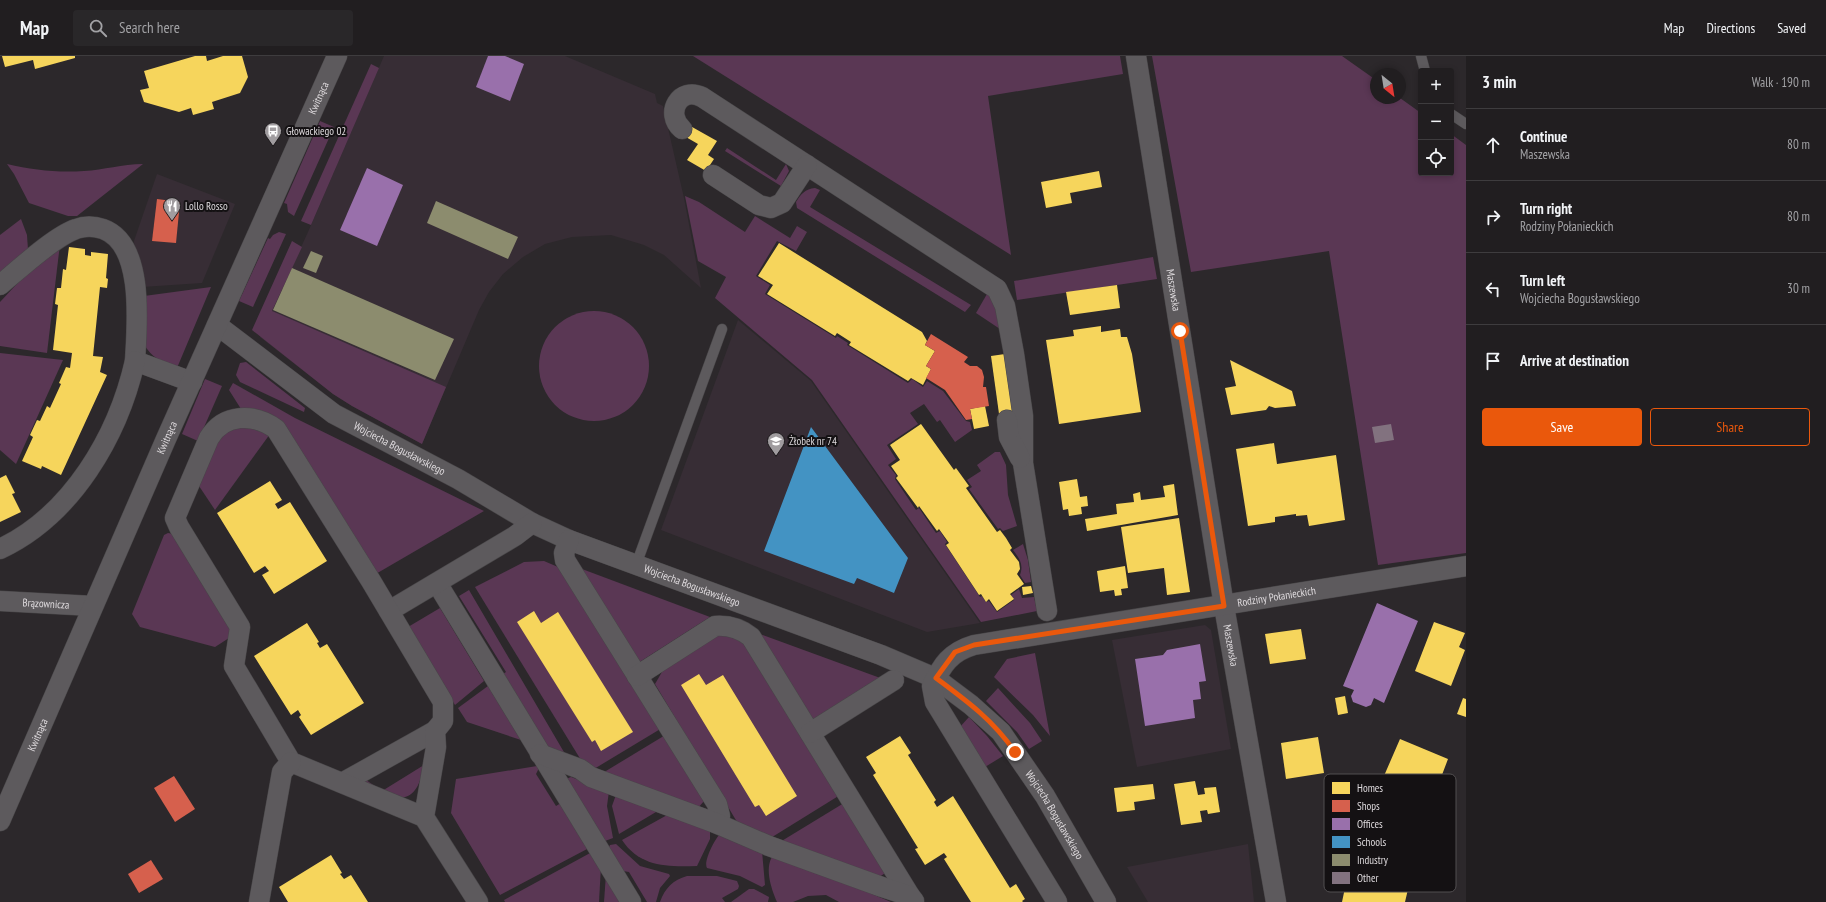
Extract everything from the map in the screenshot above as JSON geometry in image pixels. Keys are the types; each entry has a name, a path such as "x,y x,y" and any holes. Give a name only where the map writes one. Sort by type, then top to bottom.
{"street":[{"name":"Maszewska","path":"1136,56 1224,606 1276,902"},
{"name":"Kwitnąca","path":"0,821 333,57"},
{"path":"682,129 674,118 675,106 679,99 686,95 698,95 997,289 1005,306 1023,416 1023,463 1050,621"},
{"path":"713,175 760,205 771,208 782,203 806,166"},
{"path":"0,285 70,231 89,227 107,230 114,235 126,249 138,304 135,361 127,390 116,422 92,466 50,516 27,533 0,549"},
{"name":"Wojciecha Bogusławskiego","path":"217,325 334,414 458,479 532,523 569,540 744,606 881,655 936,678 971,705 1001,732 1045,796 1106,902"},
{"path":"135,361 192,382"},
{"path":"342,783 435,731 443,721 443,702 389,611 276,429 261,420 245,417 225,422 214,431 207,442 175,518 240,628 234,666 290,762 424,817 478,902"},
{"path":"1007,420 1010,437 1023,463"},
{"path":"389,611 437,584 515,536 532,523"},
{"path":"569,540 564,553 565,560 717,804 720,816 718,824"},
{"name":"Rodziny Połanieckich","path":"936,678 955,652 961,649 1050,621 1224,606 1466,566"},
{"path":"437,584 631,902"},
{"name":"Brązownicza","path":"0,601 93,606"},
{"path":"734,628 744,606"},
{"path":"637,676 715,626 724,625 734,628 751,637 912,899"},
{"path":"936,678 932,686 935,702 1057,902"},
{"path":"810,733 894,680"},
{"path":"424,817 436,747 435,731"},
{"path":"540,754 580,769 591,777 718,824 769,846 912,899"},
{"path":"259,902 277,793 282,772 290,762"}],"lane":[{"path":"1421,56 1424,68"},
{"path":"1454,116 1466,124"},
{"path":"636,565 722,329"}],"shaded area":[{"path":"384,56 565,56 655,94 657,103 663,106 684,198 701,288 664,255 644,245 611,235 572,237 545,244 523,257 503,274 489,292 479,310 422,444 333,394 260,337 308,232"},
{"path":"693,56 1120,56 1123,74 988,96 1011,255"},
{"path":"1152,56 1342,56 1370,76 1370,104 1406,104 1406,102 1418,111 1418,176 1454,176 1454,136 1466,145 1466,553 1378,565 1329,251 1191,272"},
{"path":"371,64 379,68 311,225 301,221"},
{"path":"320,121 334,127 294,216 288,212 287,204 284,203"},
{"path":"727,148 776,180 786,164 789,171 781,186 725,151"},
{"path":"7,164 26,168 74,172 143,164 77,216 68,216 29,203"},
{"path":"157,174 235,204 202,283 142,287 135,257 134,241"},
{"path":"815,188 820,190 810,207 971,305 965,312 797,208 796,202 802,194 809,189"},
{"path":"685,196 699,202 745,232 755,216 790,238 797,226 807,232 796,251 777,241 756,276 770,285 765,294 836,338 837,336 848,343 847,345 908,383 912,379 923,387 927,381 943,391 966,421 970,422 972,430 955,442 940,420 937,422 924,404 910,413 918,424 887,445 896,459 888,465 896,475 895,479 916,510 919,508 936,533 940,531 947,542 945,544 980,597 982,596 986,602 989,601 997,612 1014,600 1011,595 1019,589 1022,598 1034,597 1037,611 981,622 812,380 715,298 726,277 698,261"},
{"path":"21,219 27,235 28,250 0,280 0,235"},
{"path":"279,232 286,234 253,307 239,301 268,238 270,239 273,235"},
{"path":"292,241 302,247 272,311 446,387 422,444 333,394 252,330"},
{"path":"60,244 47,353 0,346 0,302 28,272"},
{"path":"1153,257 1157,279 1017,300 1014,281"},
{"path":"211,287 177,368 150,353 144,344 144,296"},
{"path":"987,294 992,297 1003,331 976,313"},
{"path":"594,311 605,312 615,316 633,327 644,345 648,355 648,377 644,387 633,405 615,416 605,420 594,421 583,420 573,416 555,405 544,387 540,377 539,366 540,355 544,345 555,327 573,316 583,312"},
{"name":"Żłobek nr 74","path":"738,320 811,381 980,623 927,632 661,530"},
{"path":"0,353 63,360 16,464 0,450"},
{"path":"246,362 305,408 304,412 240,382 236,375 240,363"},
{"path":"205,379 222,386 198,441 182,434"},
{"path":"233,383 295,418 484,511 374,575 282,424 241,409 229,390"},
{"path":"246,427 270,434 215,510 197,483 218,437 227,430"},
{"path":"995,452 1000,452 1006,465 1008,495 1017,526 1003,531 1000,528 998,529 969,489 972,487 967,480 981,471 977,465"},
{"path":"168,533 174,534 231,628 229,638 215,647 140,627 132,614 164,535"},
{"path":"1023,544 1028,560 1031,582 1025,583 1020,575 1020,561 1013,550"},
{"path":"544,561 558,567 662,728 594,769 584,765 475,587 524,562"},
{"path":"582,569 710,617 638,663"},
{"path":"469,590 568,759 546,750 500,676 506,672 459,596"},
{"path":"440,608 484,681 455,705 408,627"},
{"path":"1205,625 1211,630 1231,749 1137,767 1112,640"},
{"path":"757,633 883,679 811,723"},
{"path":"721,634 744,641 840,795 769,839 740,827 655,684 666,665"},
{"path":"1035,653 1050,736 1033,715 994,677 1007,659"},
{"path":"488,686 521,740 467,722 458,708"},
{"path":"998,688 1030,723 1042,741 1029,749 1017,732 986,701"},
{"path":"969,717 1003,756 985,767 959,728"},
{"path":"667,734 704,801 698,808 601,774"},
{"path":"424,765 416,789 410,795 396,797 365,787 366,780 382,791"},
{"path":"537,766 539,768 536,774 556,806 561,803 589,848 500,895 451,813 456,779"},
{"path":"571,777 609,791 607,806 613,838 605,841 566,779"},
{"path":"617,792 657,808 656,812 619,834 612,806"},
{"path":"844,803 885,873 878,878 780,842"},
{"path":"669,814 710,830 710,839 697,866 655,864 637,856 622,840"},
{"path":"721,833 762,851 765,885 762,887 740,876 707,868 706,865 710,850"},
{"path":"616,844 640,866 669,874 670,876 660,888 656,902 647,902 629,872 623,871 608,849 610,845"},
{"path":"1248,844 1254,902 1148,902 1127,867"},
{"path":"592,852 601,866 599,902 505,902 504,900"},
{"path":"775,853 891,902 839,902 826,895 808,896 793,902 777,902 769,877 769,864"},
{"path":"606,874 623,902 604,902"},
{"path":"687,876 717,876 737,881 739,886 738,889 722,898 725,902 660,902 670,885"},
{"path":"749,889 754,889 769,897 768,902 731,902"}],"building: Homes":[{"path":"2,56 75,56 75,58 35,69 33,60 5,67"},
{"path":"195,56 206,56 207,61 223,56 242,56 248,77 240,93 212,102 214,109 193,115 191,108 179,112 144,102 140,90 149,88 144,71"},
{"path":"685,123 717,141 708,155 714,159 706,171 687,160 698,144 679,133"},
{"path":"1099,171 1102,187 1070,193 1072,203 1046,208 1041,182"},
{"path":"779,243 922,332 927,341 925,345 935,351 926,366 931,369 923,385 911,378 908,381 849,345 851,342 837,333 835,336 767,294 773,285 758,276"},
{"path":"69,247 85,249 85,255 91,256 91,252 108,254 106,278 108,279 107,288 100,287 93,356 103,357 100,372 107,375 61,475 42,466 41,469 22,461 33,437 30,435 37,420 40,421 47,406 50,408 61,384 59,383 66,367 70,368 72,353 53,350 58,305 55,304 57,288 61,288 63,269 66,270"},
{"path":"1117,285 1120,308 1070,315 1066,292"},
{"path":"1101,326 1101,332 1120,329 1121,337 1127,337 1132,354 1141,412 1059,424 1046,340 1074,336 1073,330"},
{"path":"1005,354 1014,419 1000,421 991,356"},
{"path":"1230,360 1292,391 1296,406 1275,408 1269,406 1266,410 1231,415 1225,388 1236,386"},
{"path":"985,406 989,426 974,429 970,409"},
{"path":"921,424 954,470 956,468 969,486 966,488 997,532 1000,530 1006,538 1012,548 1010,550 1019,562 1020,569 1017,574 1024,584 1010,594 1014,599 997,611 989,599 986,602 981,594 979,595 946,545 949,543 939,529 937,531 919,506 918,508 896,478 898,476 891,466 900,460 890,445"},
{"path":"1274,443 1277,464 1336,455 1345,520 1309,526 1307,515 1296,516 1296,514 1275,517 1275,522 1248,526 1236,449"},
{"path":"6,475 15,493 12,494 21,512 0,522 0,478"},
{"path":"1077,479 1080,497 1087,496 1088,506 1081,507 1082,514 1069,516 1068,509 1063,510 1059,482"},
{"path":"270,481 282,500 275,504 278,509 290,502 327,561 274,594 262,575 269,571 265,566 254,573 217,513"},
{"path":"1174,484 1178,515 1087,531 1085,519 1117,514 1116,504 1134,502 1133,494 1140,492 1141,500 1165,497 1163,486"},
{"path":"1179,518 1190,592 1167,595 1164,568 1128,573 1121,527"},
{"path":"1125,566 1128,588 1121,589 1122,595 1115,596 1114,590 1100,592 1097,571"},
{"path":"1031,586 1033,593 1023,595 1022,587"},
{"path":"534,611 541,623 558,612 633,732 601,751 595,740 592,742 517,622"},
{"path":"1434,622 1465,633 1459,647 1465,650 1451,686 1415,671"},
{"path":"307,623 319,642 317,643 320,648 327,644 364,703 311,735 299,717 301,715 298,710 291,715 254,656"},
{"path":"1301,629 1306,659 1270,664 1265,634"},
{"path":"699,674 706,685 723,675 797,796 766,816 759,805 755,807 681,685"},
{"path":"1345,696 1348,713 1338,715 1335,698"},
{"path":"1463,698 1466,699 1466,717 1457,714"},
{"path":"900,736 911,753 908,755 936,800 934,802 937,807 953,796 1010,888 1016,884 1025,899 1022,901 1023,902 971,902 944,859 947,857 944,853 925,865 915,849 918,848 873,775 876,773 866,757"},
{"path":"1318,737 1324,773 1286,779 1281,743"},
{"path":"1400,739 1448,759 1442,774 1385,774"},
{"path":"1195,781 1198,795 1205,794 1204,788 1216,787 1220,812 1208,814 1207,810 1200,811 1202,822 1181,825 1174,784"},
{"path":"1153,784 1155,799 1134,802 1135,810 1117,812 1114,788"},
{"path":"331,855 342,873 340,874 344,879 351,875 368,902 288,902 279,887"},
{"path":"1344,892 1407,892 1405,902 1342,902"}],"building: Shops":[{"path":"157,199 180,202 176,243 152,241"},
{"path":"931,334 968,357 964,362 970,366 977,366 982,370 984,377 983,387 986,387 989,406 970,409 972,419 966,420 945,390 926,378 931,369 926,366 935,351 925,345"},
{"path":"174,776 195,809 175,822 154,788"},
{"path":"151,860 163,879 139,893 128,874"}],"building: Offices":[{"path":"488,56 505,56 524,64 510,101 476,87"},
{"path":"367,168 403,185 377,246 340,230"},
{"path":"1377,603 1418,621 1384,703 1374,698 1371,705 1366,707 1353,702 1351,696 1354,690 1343,686"},
{"path":"1200,644 1206,681 1199,682 1201,699 1193,700 1195,718 1145,726 1135,659 1163,655 1167,650"}],"building: Schools":[{"path":"811,427 908,558 894,593 857,578 854,584 764,551"}],"building: Industry":[{"path":"436,201 518,237 508,259 427,223"},
{"path":"311,251 323,256 316,273 303,268"},
{"path":"292,268 454,339 435,380 273,310"}],"building: Other":[{"path":"1391,424 1394,440 1375,443 1372,427"}],"place":[{"name":"Głowackiego 02","path":"273,146"},
{"name":"Lollo Rosso","path":"172,221"},
{"name":"Żłobek nr 74","path":"776,456"}],"route":[{"path":"1015,752 1001,732 971,705 936,678 945,663 955,652 974,645 1224,606 1180,331"}]}
